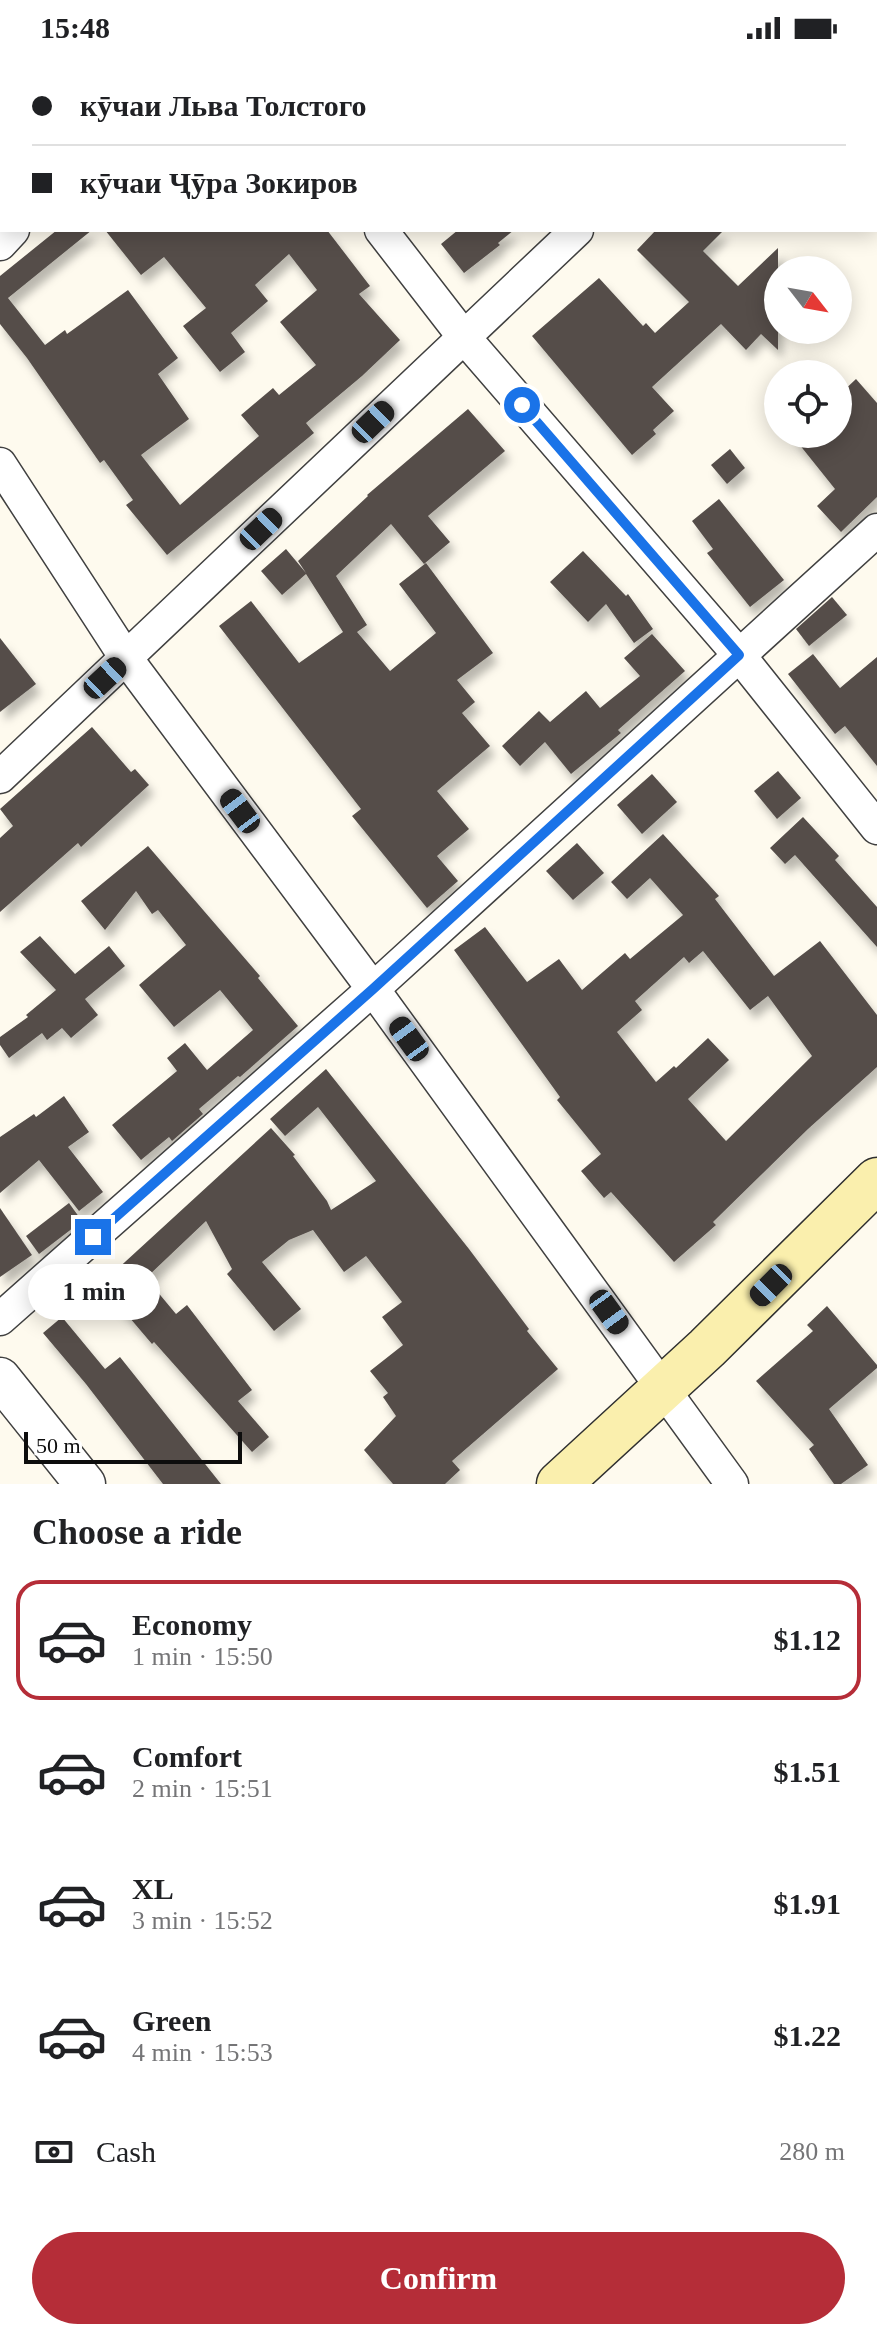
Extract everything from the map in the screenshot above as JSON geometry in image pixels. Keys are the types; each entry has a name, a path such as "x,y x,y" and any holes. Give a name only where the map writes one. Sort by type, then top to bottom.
{"main road":[{"path":"559,1484 664,1387 877,1180"}],"street":[{"path":"383,232 463,336 739,655 877,828"},
{"path":"0,777 575,232"},
{"path":"0,464 126,658 373,989 732,1484"},
{"path":"0,1319 373,989 877,530"},
{"path":"0,1378 85,1484"}],"building":[{"path":"55,232 90,232 8,298 45,345 65,330 67,334 128,290 178,358 158,374 189,419 141,455 180,505 259,436 241,415 273,388 279,395 316,365 280,322 317,290 289,254 255,285 268,301 231,333 245,352 220,372 183,326 206,308 164,257 141,275 107,232 329,232 370,286 359,294 400,340 306,423 314,433 167,555 126,505 133,500 104,460 100,463 0,324 0,276"},
{"path":"456,232 512,232 464,273 441,244"},
{"path":"654,232 722,232 703,251 738,286 764,261 764,337 761,334 746,350 721,324 652,387 674,411 653,430 656,434 632,455 532,336 599,278 643,326 646,323 655,333 689,302 637,250"},
{"path":"856,379 877,403 877,497 841,532 817,506 835,489 802,448 852,448 852,383"},
{"path":"468,409 505,451 428,516 450,542 424,564 391,524 336,576 367,625 357,632 390,671 436,633 399,584 426,563 493,653 457,680 475,702 462,713 490,746 437,791 469,829 437,856 458,881 427,908 352,816 361,809 219,626 251,601 299,663 343,632 306,574 282,595 261,571 286,549 306,573 298,561 367,495"},
{"path":"730,449 745,468 727,484 711,465"},
{"path":"719,499 784,580 750,607 707,553 713,549 692,521"},
{"path":"583,551 626,596 628,594 653,629 634,643 606,604 588,622 550,582"},
{"path":"832,597 847,615 809,646 796,629"},
{"path":"652,634 685,671 618,730 621,733 571,774 545,742 520,766 502,746 539,711 550,722 586,691 600,708 640,676 624,658"},
{"path":"0,638 36,684 0,712"},
{"path":"813,654 840,688 877,657 877,766 845,726 835,734 788,674"},
{"path":"92,727 131,772 135,769 149,785 81,847 78,843 0,912 0,838 13,826 0,809"},
{"path":"778,771 801,798 777,819 754,791"},
{"path":"652,774 677,802 642,834 617,805"},
{"path":"803,817 839,856 835,860 877,907 877,947 795,855 785,864 770,848"},
{"path":"663,834 719,896 715,899 774,976 820,941 877,1015 877,1067 808,1129 713,1222 716,1225 674,1262 611,1192 604,1198 581,1171 601,1154 557,1100 560,1097 454,950 485,927 527,982 559,959 582,990 625,953 630,959 683,915 650,878 627,899 611,882","holes":["703,951 750,1010 768,996 812,1056 726,1141 688,1099 729,1060 708,1038 656,1082 617,1032 642,1010 635,1001 684,957 689,963"]},
{"path":"577,843 604,873 573,900 546,871"},
{"path":"148,846 260,976 258,978 298,1026 199,1109 203,1114 172,1141 169,1137 141,1160 112,1125 177,1071 167,1058 185,1043 207,1070 253,1030 220,990 174,1027 139,985 186,945 158,910 152,914 136,891 105,930 81,901"},
{"path":"40,936 75,974 109,946 125,966 85,999 98,1015 71,1038 62,1028 47,1040 42,1033 9,1058 0,1045 0,1037 28,1017 26,1015 56,990 20,952"},
{"path":"326,1069 469,1249 558,1369 452,1461 460,1470 445,1484 393,1484 364,1450 396,1416 383,1397 388,1393 370,1371 403,1345 382,1317 402,1302 366,1256 344,1272 313,1230 289,1240 262,1262 301,1309 274,1331 227,1274 232,1269 206,1221 146,1278 176,1314 187,1305 252,1390 238,1401 269,1437 252,1452 101,1284 271,1128 295,1155 331,1210 376,1181 318,1107 285,1136 270,1119"},
{"path":"64,1096 89,1132 68,1147 103,1192 79,1211 39,1160 0,1193 0,1137 34,1114 36,1117"},
{"path":"69,1203 82,1221 39,1254 26,1236"},
{"path":"0,1208 32,1255 0,1277"},
{"path":"827,1306 877,1365 829,1409 868,1465 841,1484 834,1484 809,1449 814,1445 756,1381 813,1331 807,1325"},
{"path":"62,1317 105,1369 120,1357 221,1484 163,1484 43,1333"}],"route":[{"path":"93,1237 373,989 739,655 522,405"}]}
